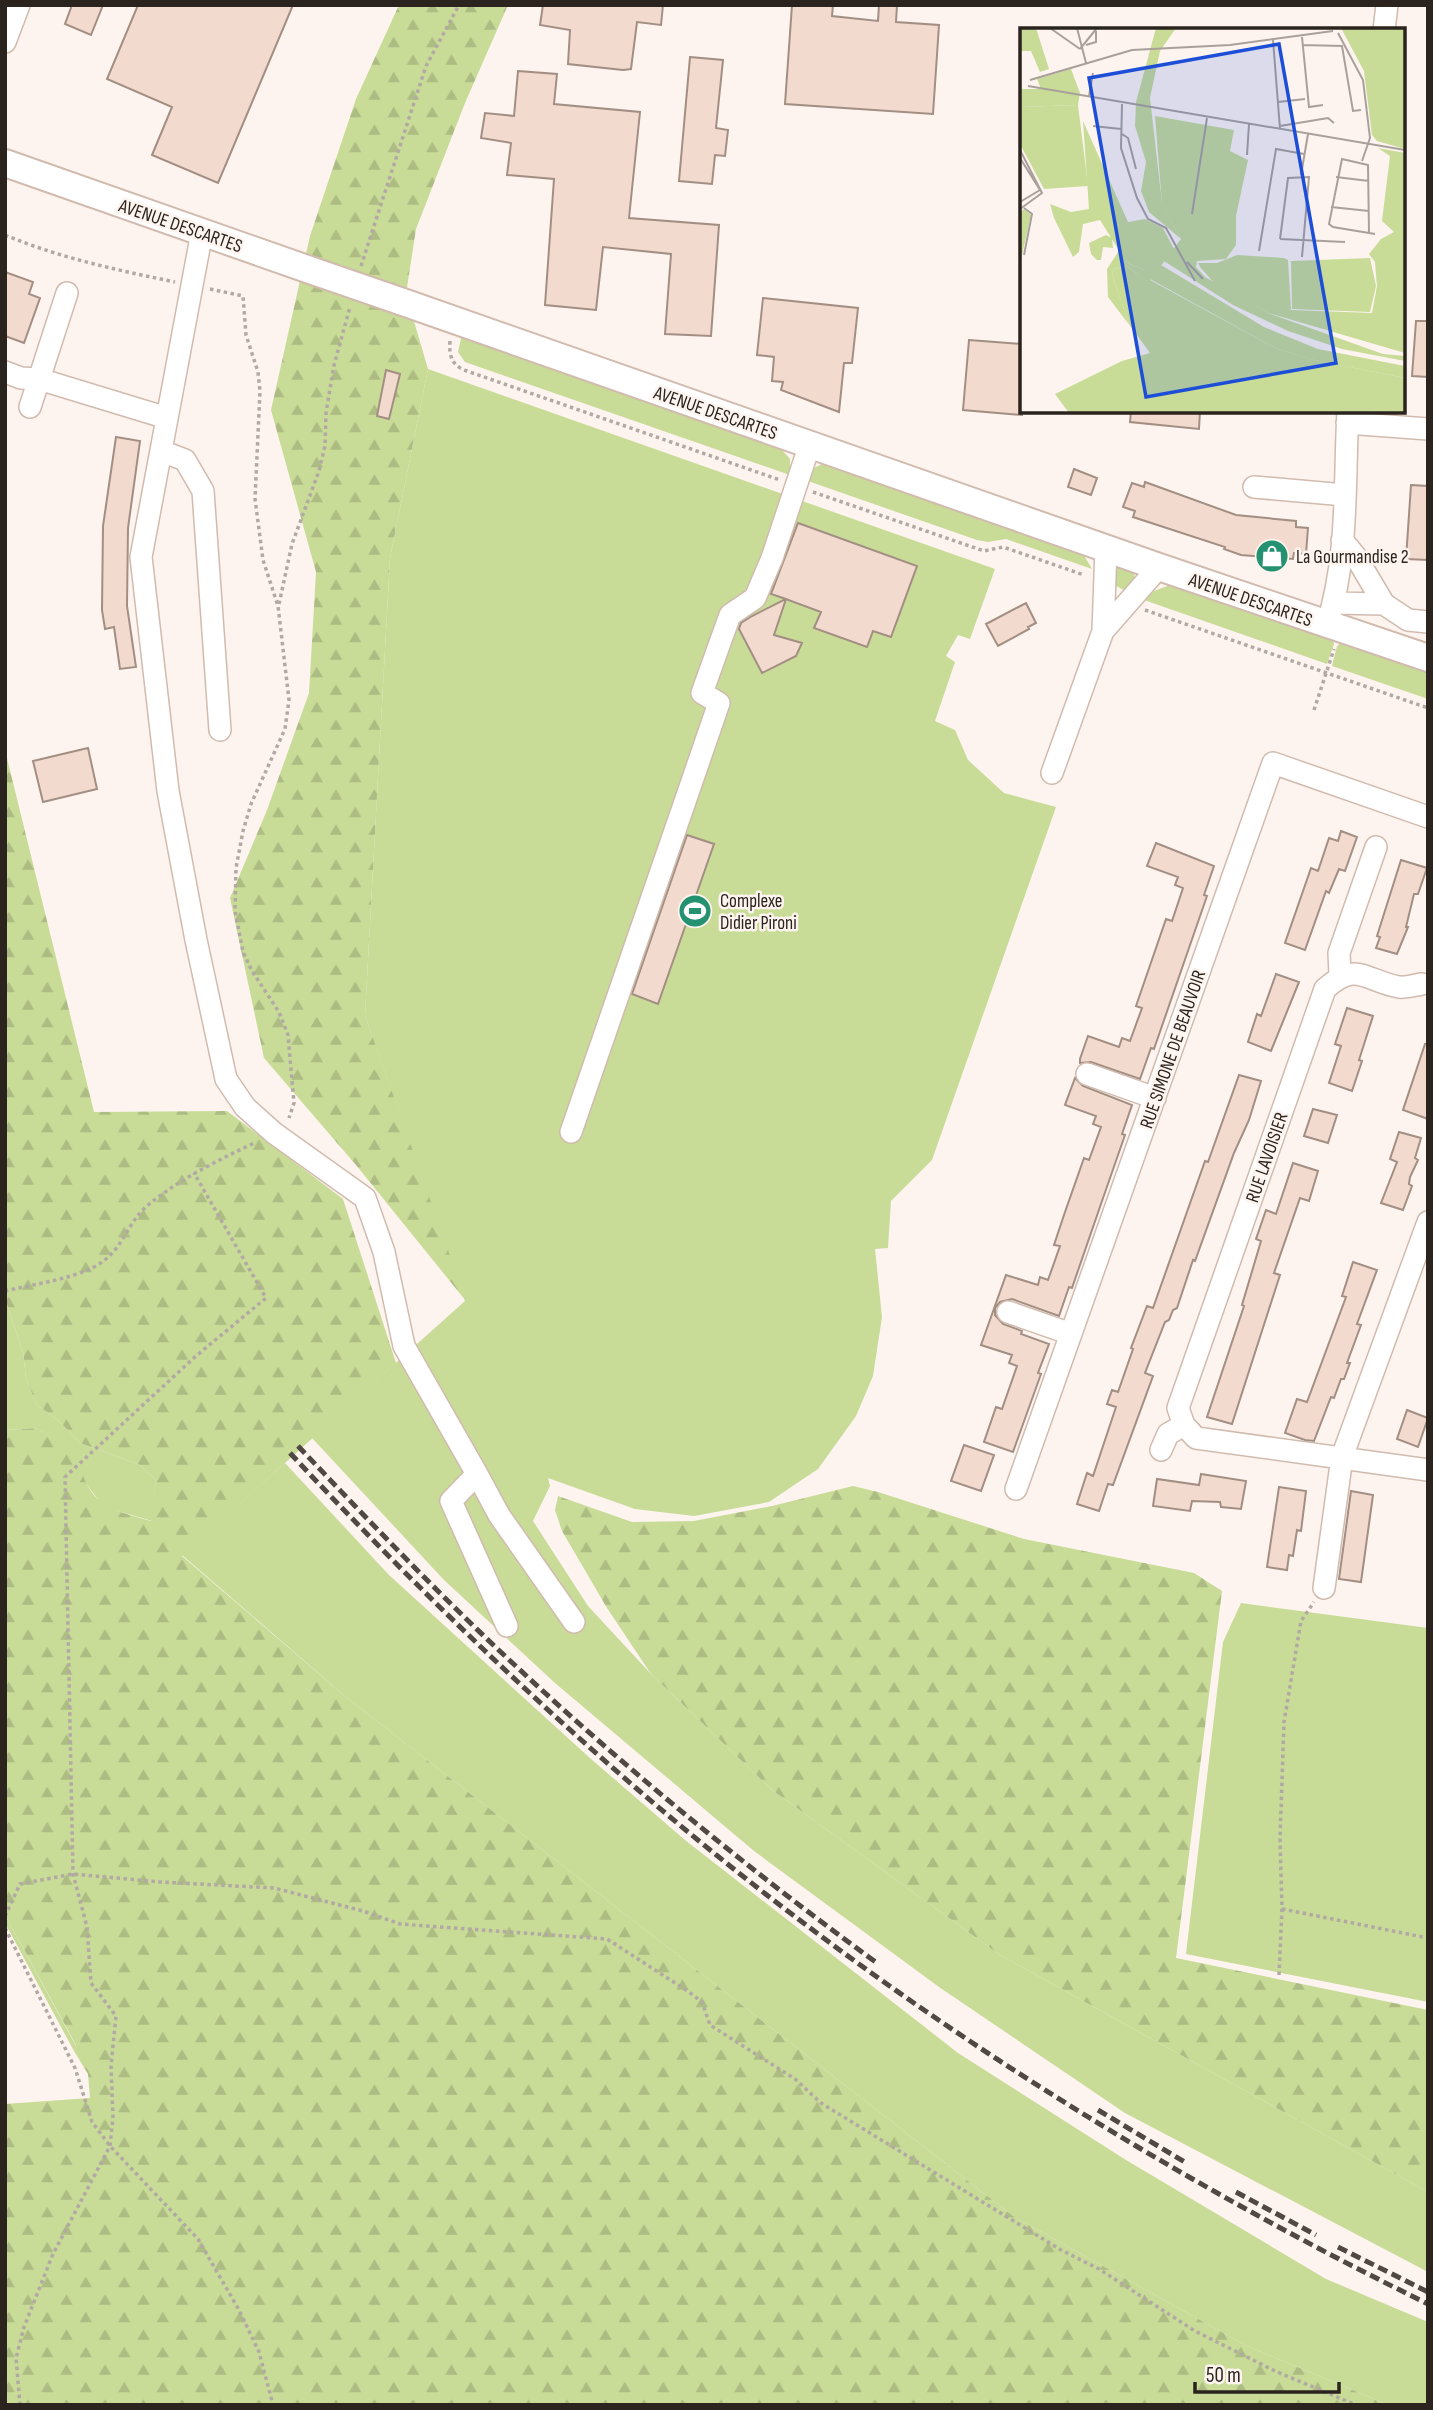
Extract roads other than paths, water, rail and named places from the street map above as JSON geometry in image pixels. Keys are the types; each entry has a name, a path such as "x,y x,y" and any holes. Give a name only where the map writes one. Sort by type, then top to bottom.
{"main road":[{"name":"AVENUE DESCARTES","path":"5,163 1160,567 1331,614 1428,658"}],"street":[{"path":"5,43 19,5"},
{"path":"1384,28 1387,5"},
{"path":"202,232 141,558 168,791 195,940 226,1079 245,1107 274,1133 365,1198 384,1252 404,1346 499,1515 574,1622"},
{"path":"30,407 67,293"},
{"path":"5,372 21,378 39,379 167,418"},
{"path":"1384,604 1331,614 1342,540 1347,417 1428,429"},
{"path":"571,1132 719,703 702,693 730,615 755,598 772,558 810,444"},
{"path":"161,450 185,460 203,491 220,730"},
{"path":"1254,488 1345,495"},
{"path":"1342,540 1356,557 1384,604 1408,620 1428,622"},
{"path":"1052,773 1103,631 1106,548"},
{"path":"1103,631 1160,567"},
{"name":"RUE SIMONE DE BEAUVOIR","path":"1016,1489 1273,764 1428,817"},
{"path":"1376,847 1339,953 1340,975 1358,974 1401,988 1426,981"},
{"name":"RUE LAVOISIER","path":"1184,1425 1178,1408 1325,989 1340,975"},
{"path":"1087,1074 1154,1098"},
{"path":"1324,1588 1342,1457 1428,1222"},
{"path":"1008,1311 1071,1334"},
{"path":"1161,1450 1168,1434 1184,1425 1196,1438 1428,1470"},
{"path":"477,1474 451,1501 507,1626"}],"railway":[{"path":"298,1446 434,1587 562,1708 694,1821 877,1963"},
{"path":"290,1453 416,1583 546,1708 727,1864 821,1936 917,2005 1116,2134 1218,2194 1428,2304"},
{"path":"1098,2110 1188,2164"},
{"path":"1236,2192 1316,2235"},
{"path":"1338,2247 1428,2292"}],"place":[{"name":"La Gourmandise 2","path":"1272,556"},
{"name":"Complexe Didier Pironi","path":"695,911"}]}
